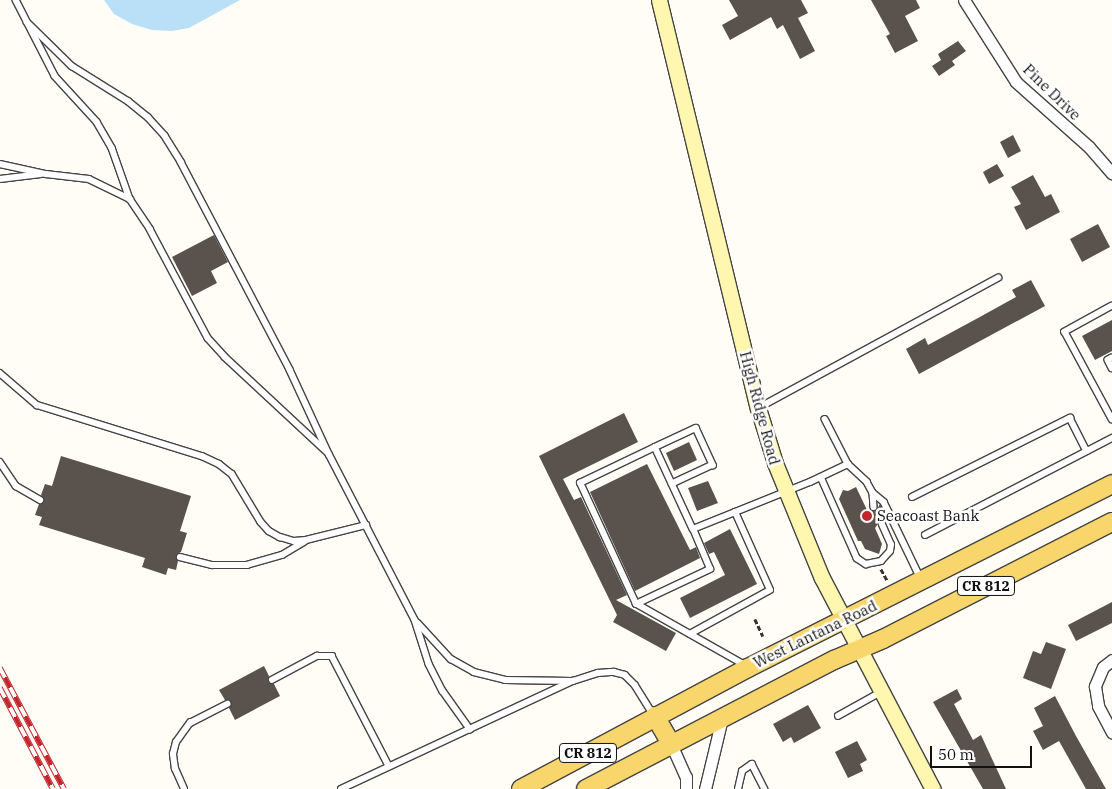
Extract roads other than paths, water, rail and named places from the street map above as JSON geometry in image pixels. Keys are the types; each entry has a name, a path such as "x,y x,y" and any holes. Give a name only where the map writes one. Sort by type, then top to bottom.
{"main road":[{"name":"West Lantana Road","path":"521,789 748,668 1112,484"},
{"name":"CR 812","path":"586,789 722,718 1112,522"},
{"path":"655,716 671,744"}],"street":[{"name":"High Ridge Road","path":"659,0 758,408 785,492 822,578 933,789"},
{"name":"Pine Drive","path":"964,0 1016,82 1089,147 1112,173"},
{"path":"1112,660 1103,667 1095,686 1098,706 1112,732"},
{"path":"705,789 722,718"},
{"path":"671,744 686,777 686,789"}],"lane":[{"path":"16,0 55,76 97,122 112,148 130,199 150,230 208,338 225,357 329,454"},
{"path":"27,22 72,66 128,101 165,136 186,171 286,362 329,454 416,620 429,664 459,715 470,729"},
{"path":"0,164 46,174 89,179 130,199"},
{"path":"0,179 46,174"},
{"path":"758,408 998,278"},
{"path":"1112,306 1066,332 1112,419"},
{"path":"1112,358 1108,360 1112,368"},
{"path":"0,373 37,405 202,456 219,464 232,474 261,522 270,531 294,541 306,540 366,525"},
{"path":"825,418 848,464 867,482 873,493 884,502 922,581"},
{"path":"912,497 1070,418 1087,451"},
{"path":"672,484 713,465 696,428 580,483 636,604 748,668"},
{"path":"925,535 1112,438"},
{"path":"636,604 710,569 655,447"},
{"path":"0,462 16,486 40,500"},
{"path":"693,529 821,477 848,464"},
{"path":"821,477 857,558 861,562 866,564 878,562 890,552 891,545 882,525"},
{"path":"873,493 874,507"},
{"path":"690,634 770,590 735,512"},
{"path":"180,557 212,565 247,565 282,555 306,540"},
{"path":"416,620 451,659 474,672 505,680 573,681"},
{"path":"272,680 317,656 332,656 389,766"},
{"path":"341,789 573,681 598,673 614,672 625,675 635,685 655,716"},
{"path":"838,716 881,692"},
{"path":"184,789 174,762 173,754 176,742 190,723 227,704"},
{"path":"738,789 742,771 752,764 765,789"}],"water":[{"path":"104,0 240,0 189,28 172,31 152,30 132,24 114,14"}],"railway":[{"path":"0,668 64,789"},
{"path":"0,688 53,789"}],"place":[{"name":"Seacoast Bank","path":"867,516"}]}
